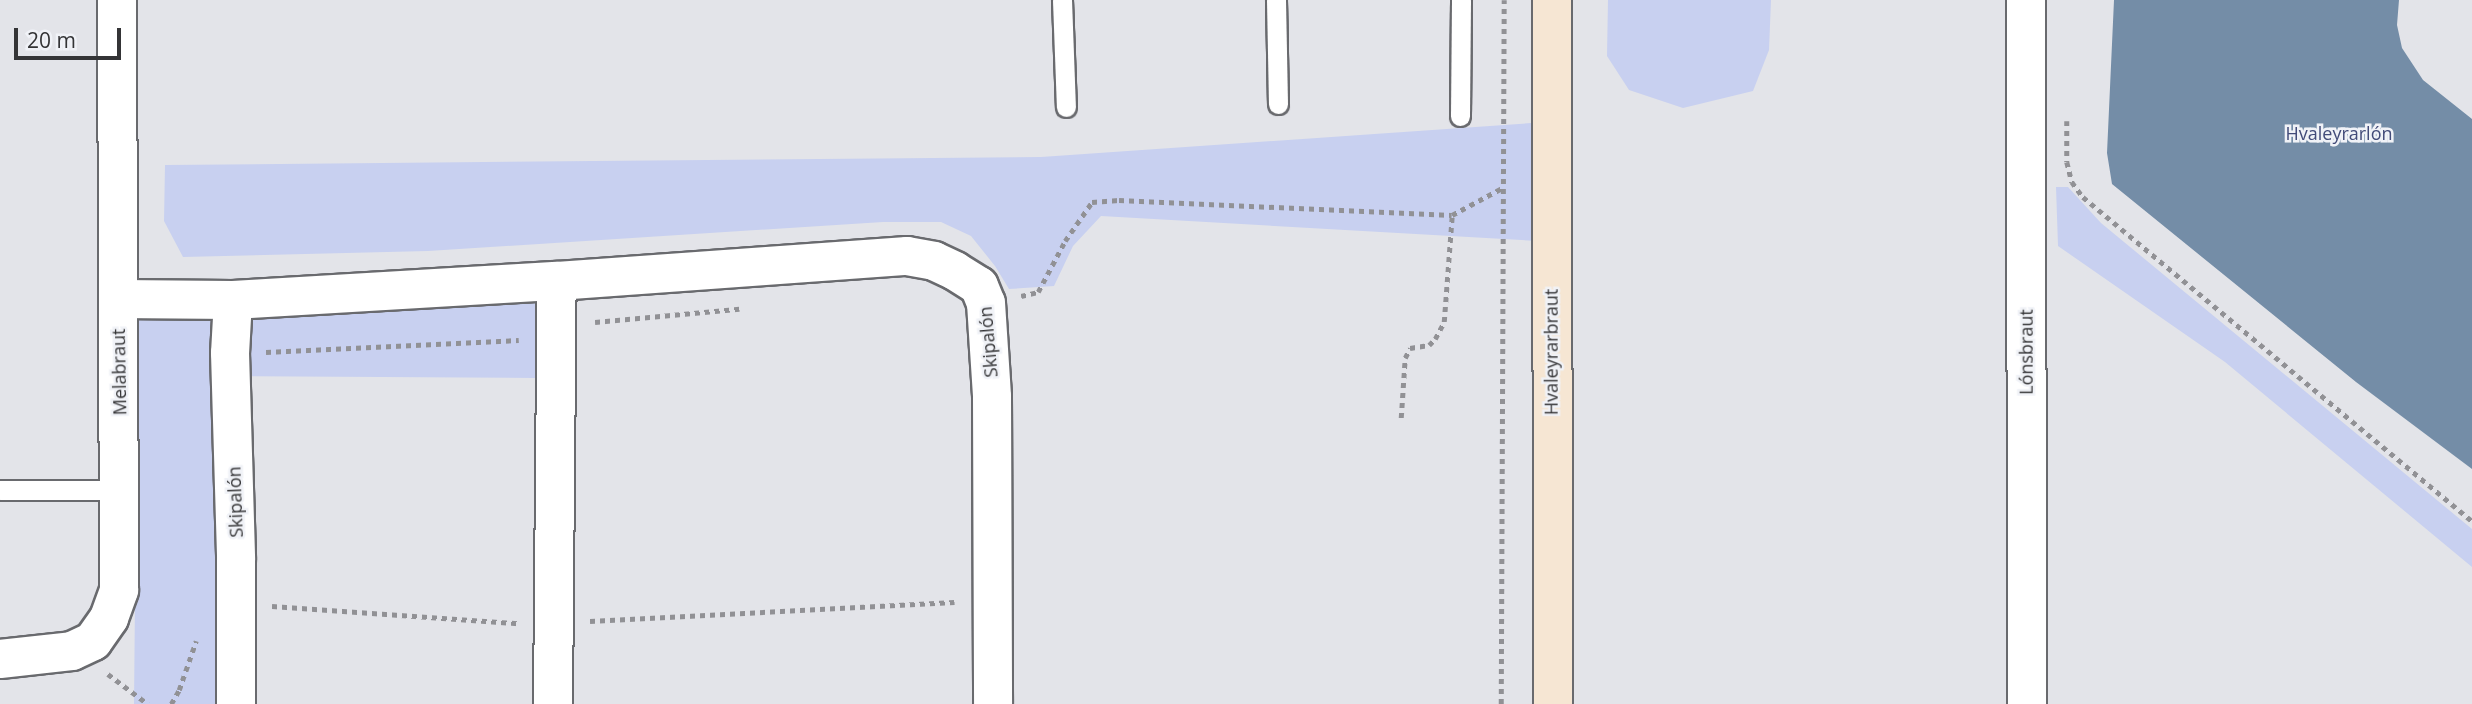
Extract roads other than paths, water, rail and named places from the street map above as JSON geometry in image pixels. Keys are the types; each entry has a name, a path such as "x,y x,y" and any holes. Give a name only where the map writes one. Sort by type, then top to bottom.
{"street":[{"name":"Melabraut","path":"0,659 72,651 93,641 109,618 119,590 117,0"},
{"name":"Hvaleyrarbraut","path":"1552,0 1553,704"},
{"name":"Lónsbraut","path":"2026,0 2027,704"},
{"name":"Skipalón","path":"118,299 233,300 557,281 907,256 944,266 979,286 986,303 992,397 993,704"},
{"path":"553,704 557,281"},
{"name":"Skipalón","path":"233,300 230,353 237,604 236,704"}],"lane":[{"path":"1062,0 1066,107"},
{"path":"1276,0 1278,104"},
{"path":"1460,116 1461,0"},
{"path":"0,490 120,490"}],"park label":[{"name":"Hvaleyrarlón","path":"2339,133"}]}
